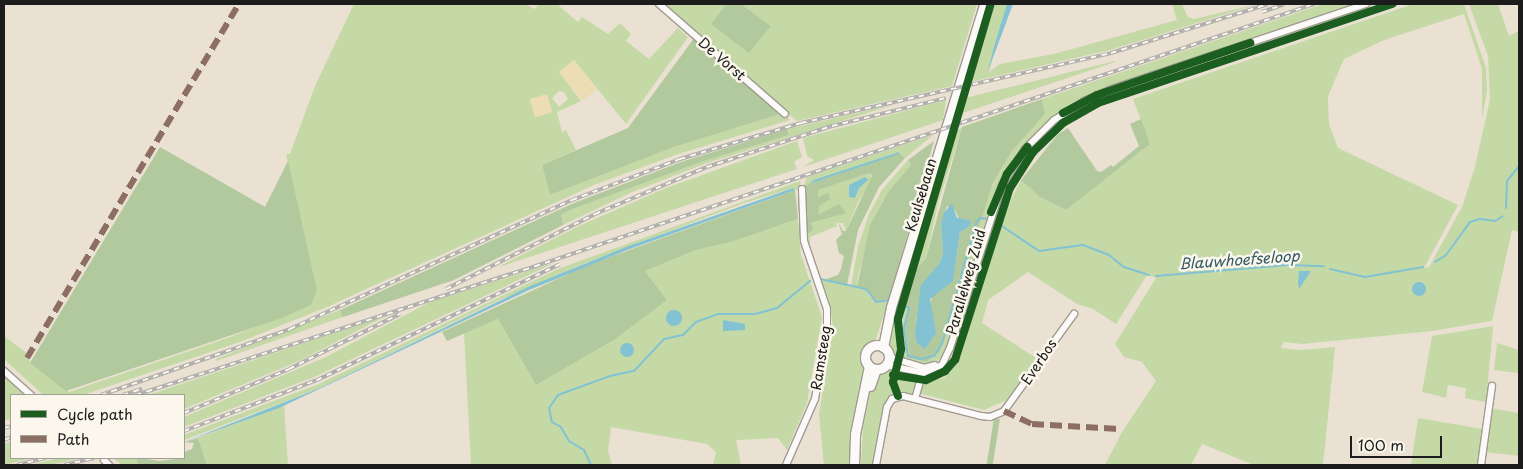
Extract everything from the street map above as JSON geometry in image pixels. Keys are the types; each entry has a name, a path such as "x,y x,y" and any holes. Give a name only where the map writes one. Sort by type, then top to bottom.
{"main road":[{"name":"Keulsebaan","path":"872,368 865,354 870,347 881,346 984,4"},
{"path":"872,368 887,361 881,346"},
{"path":"854,465 855,434 872,368"},
{"path":"859,465 864,411 872,368"}],"street":[{"name":"De Vorst","path":"659,4 785,114"},
{"name":"Parallelweg Zuid","path":"923,370 945,360 989,219 1002,185 1025,149 1054,120 1084,101 1366,4"},
{"name":"Ramsteeg","path":"786,465 815,399 827,325 827,309 804,241 802,189"},
{"name":"Everbos","path":"915,398 981,416 990,417 1004,411 1074,314"},
{"path":"876,465 889,402 898,396 915,398 923,370 887,361"},
{"path":"4,371 30,394"},
{"path":"1481,465 1492,386"}],"green space":[{"path":"354,4 525,4 535,9 539,4 557,4 578,22 582,17 608,34 620,23 631,34 626,41 649,59 678,28 688,37 626,124 574,60 559,72 581,101 557,112 562,132 566,130 576,150 542,165 550,195 674,147 777,115 779,111 790,120 678,154 594,185 327,307 237,343 86,394 42,394 4,359 4,336 28,354 30,363 69,392 230,337 311,305 317,290 286,154 290,154 315,86","holes":["559,91 564,92 568,99 559,107 552,98"]},
{"path":"663,4 726,4 711,24 771,26 741,4 977,4 952,86 797,121"},
{"path":"726,4 741,4 771,26 749,53 711,24"},
{"path":"993,4 1007,4 989,72 1000,64 1054,54 1177,20 1172,4 1182,4 1188,17 1194,19 1258,4 1110,50 970,82"},
{"path":"1323,4 1357,4 1095,92 1063,110 1040,128 1013,159 992,201 946,352 937,362 926,365 901,359 904,304 909,308 905,321 940,351 988,193 1012,151 1045,114 1042,99"},
{"path":"1413,4 1464,4 1486,68 1487,91 1482,119 1482,69 1464,14 1384,40 1344,59 1328,96 1329,124 1338,148 1458,205 1424,268 1429,267 1462,207 1475,167 1490,99 1488,56 1469,4 1498,4 1509,36 1519,31 1519,232 1512,230 1492,321 1432,331 1302,344 1284,342 1281,348 1300,350 1335,347 1323,465 1254,465 1202,444 1191,465 1105,465 1122,432 1156,381 1142,362 1124,357 1115,344 1156,278 1147,275 1116,324 1093,309 1077,304 1028,272 988,300 982,323 1036,358 1007,400 984,410 918,393 921,383 944,378 958,363 1008,206 1021,180 1040,197 1066,210 1150,144 1133,99"},
{"path":"695,37 779,111 777,115 674,147 550,195 542,165 628,128"},
{"path":"1115,62 960,114 965,98"},
{"path":"1042,99 1045,114 1012,151 992,185 940,351 926,362 910,357 905,325 909,308 904,304 912,274 926,258 962,127","holes":["947,206 955,210 959,219 970,220 970,226 960,232 956,261 932,296 930,307 915,322 943,254 941,224"]},
{"path":"946,100 943,120 803,167 814,160 807,156 803,138"},
{"path":"896,104 704,164 630,193 563,225 561,221 561,215 570,210 704,161 789,135 787,129"},
{"path":"1141,119 1150,144 1066,210 1040,197 1021,180 1058,134 1068,128 1097,171 1101,172 1111,165 1113,167 1139,146 1130,124"},
{"path":"962,128 939,200 926,258 912,274 955,131"},
{"path":"787,129 789,135 704,161 570,210 561,215 563,225 454,280 343,317 340,310 574,203 681,162"},
{"path":"933,135 905,158 896,153 804,186 807,177"},
{"path":"797,141 802,157 794,162 797,169 496,268 581,225 666,188"},
{"path":"934,141 889,299 876,301 866,289 857,287 870,225 888,192 911,165 908,160"},
{"path":"160,147 265,207 288,161 317,290 311,305 279,319 66,391 30,363"},
{"path":"899,153 905,158 879,187 858,230 847,285 824,280 838,275 841,269 844,256 839,253 836,240 842,234 838,222 843,231 846,231 872,176 870,173 818,190 818,197 828,193 830,199 819,206 818,215 839,204 846,213 810,223 814,228 808,234 805,232 804,186"},
{"path":"908,160 911,165 888,192 875,215 858,276 857,287 865,289 871,298 889,299 876,339 861,353 865,370 852,465 824,465 819,414 833,328 829,300 821,280 851,286 858,247 869,214 882,190"},
{"path":"870,173 872,181 858,202 846,231 843,223 836,223 837,226 810,237 810,248 806,247 805,232 814,229 810,223 828,211 818,215 818,190"},
{"path":"800,181 801,193 793,188 744,203 588,262 495,302 320,388 185,440 185,435 319,384 558,269"},
{"path":"795,190 798,219 731,242 696,250 645,271 667,300 614,340 536,385 498,319 447,341 442,332 588,265"},
{"path":"798,219 801,255 822,317 807,403 787,450 778,438 736,440 741,465 713,465 716,452 707,444 611,427 608,451 612,465 471,465 464,333 498,319 536,385 614,340 667,300 645,271 696,250 731,242"},
{"path":"554,263 314,377 185,427 185,417 326,357 430,302"},
{"path":"898,302 896,319 897,358 887,344"},
{"path":"340,310 343,317 216,361 216,359"},
{"path":"386,316 299,361 185,409 185,394 151,394"},
{"path":"1493,326 1486,402 1465,398 1466,388 1448,385 1446,398 1422,392 1432,336"},
{"path":"1497,343 1519,350 1519,373 1494,370"},
{"path":"955,356 942,372 923,378 925,374 944,366"},
{"path":"887,368 894,368 891,382 895,395 890,399 873,465 861,465 863,427 871,389 876,375"},
{"path":"4,376 25,394 10,394 10,419 4,421"},
{"path":"896,378 916,383 913,394 901,394"},
{"path":"284,404 288,465 207,465 198,438"},
{"path":"1490,408 1519,413 1519,456 1484,452"},
{"path":"994,418 1000,419 993,465 987,465"},
{"path":"1418,418 1483,429 1478,465 1411,465"},
{"path":"198,438 207,465 140,465 136,461 138,459 159,461 185,459 185,452 192,449 194,443 185,442"},
{"path":"10,441 10,459 28,459 4,465 4,444"},
{"path":"54,459 77,459 50,465 31,465"},
{"path":"114,459 137,459 140,465 122,465"}],"sand":[{"path":"574,60 597,89 582,101 559,72"},
{"path":"547,94 552,112 535,117 530,99"}],"water":[{"path":"1007,4 1013,4 988,71 994,47"},
{"path":"899,152 899,154 809,184 814,180"},
{"path":"865,177 868,180 859,188 855,198 849,197 849,185"},
{"path":"793,188 795,190 627,250 529,290 279,408 185,442 320,388 528,287 626,247"},
{"path":"952,203 957,218 970,220 970,226 960,232 953,281 930,299 936,333 925,349 917,343 915,333 921,285 939,264 943,254 941,224 944,213"},
{"path":"1299,271 1311,271 1299,289 1298,283"},
{"path":"1419,282 1424,284 1426,289 1424,294 1419,296 1414,294 1412,289 1414,284"},
{"path":"671,310 677,310 682,315 680,324 671,326 666,321 666,315"},
{"path":"723,320 745,324 745,330 723,331"},
{"path":"624,343 630,343 634,350 630,357 624,357 620,353 620,347"}],"waterway":[{"name":"Blauwhoefseloop","path":"1506,208 1507,181 1519,166"},
{"name":"Blauwhoefseloop","path":"1435,262 1446,255 1470,222 1480,219 1495,221 1503,216"},
{"name":"Blauwhoefseloop","path":"895,302 909,308 904,328 908,356 921,359 934,356 942,344 976,223 980,218 988,219"},
{"name":"Blauwhoefseloop","path":"993,220 1039,251 1083,245 1109,255 1124,267 1149,275"},
{"name":"Blauwhoefseloop","path":"1156,276 1287,265 1324,266"},
{"name":"Blauwhoefseloop","path":"1330,269 1365,277 1423,267"},
{"name":"Blauwhoefseloop","path":"820,279 866,289 876,302 891,300"},
{"name":"Blauwhoefseloop","path":"591,465 584,450 569,441 561,427 552,422 549,408 558,395 610,376 634,371 664,339 683,335 696,322 718,314 755,314 777,308 810,281"}],"railway":[{"path":"104,394 290,329 572,200 680,159 801,123 1111,53 1268,4"},
{"path":"1262,12 1285,4"},
{"path":"139,394 524,270 1314,4"},
{"path":"446,289 595,214 707,167 832,126 946,98"},
{"path":"185,431 317,380 560,264"},
{"path":"185,413 289,369 400,314"},
{"path":"126,394 142,389"},
{"path":"4,428 10,426"},
{"path":"4,440 10,437"},
{"path":"17,465 42,459"},
{"path":"64,465 90,459"}],"marked path":[{"path":"27,358 239,4"},
{"path":"1004,411 1032,424 1119,429"}],"cycle path":[{"path":"898,396 893,382 901,349 898,319 991,4"},
{"path":"893,375 926,380 945,371 955,360 1010,188 1033,152 1063,123 1098,103 1393,4"},
{"path":"1063,113 1097,95 1250,43"},
{"path":"991,212 1007,174 1027,147"}]}
